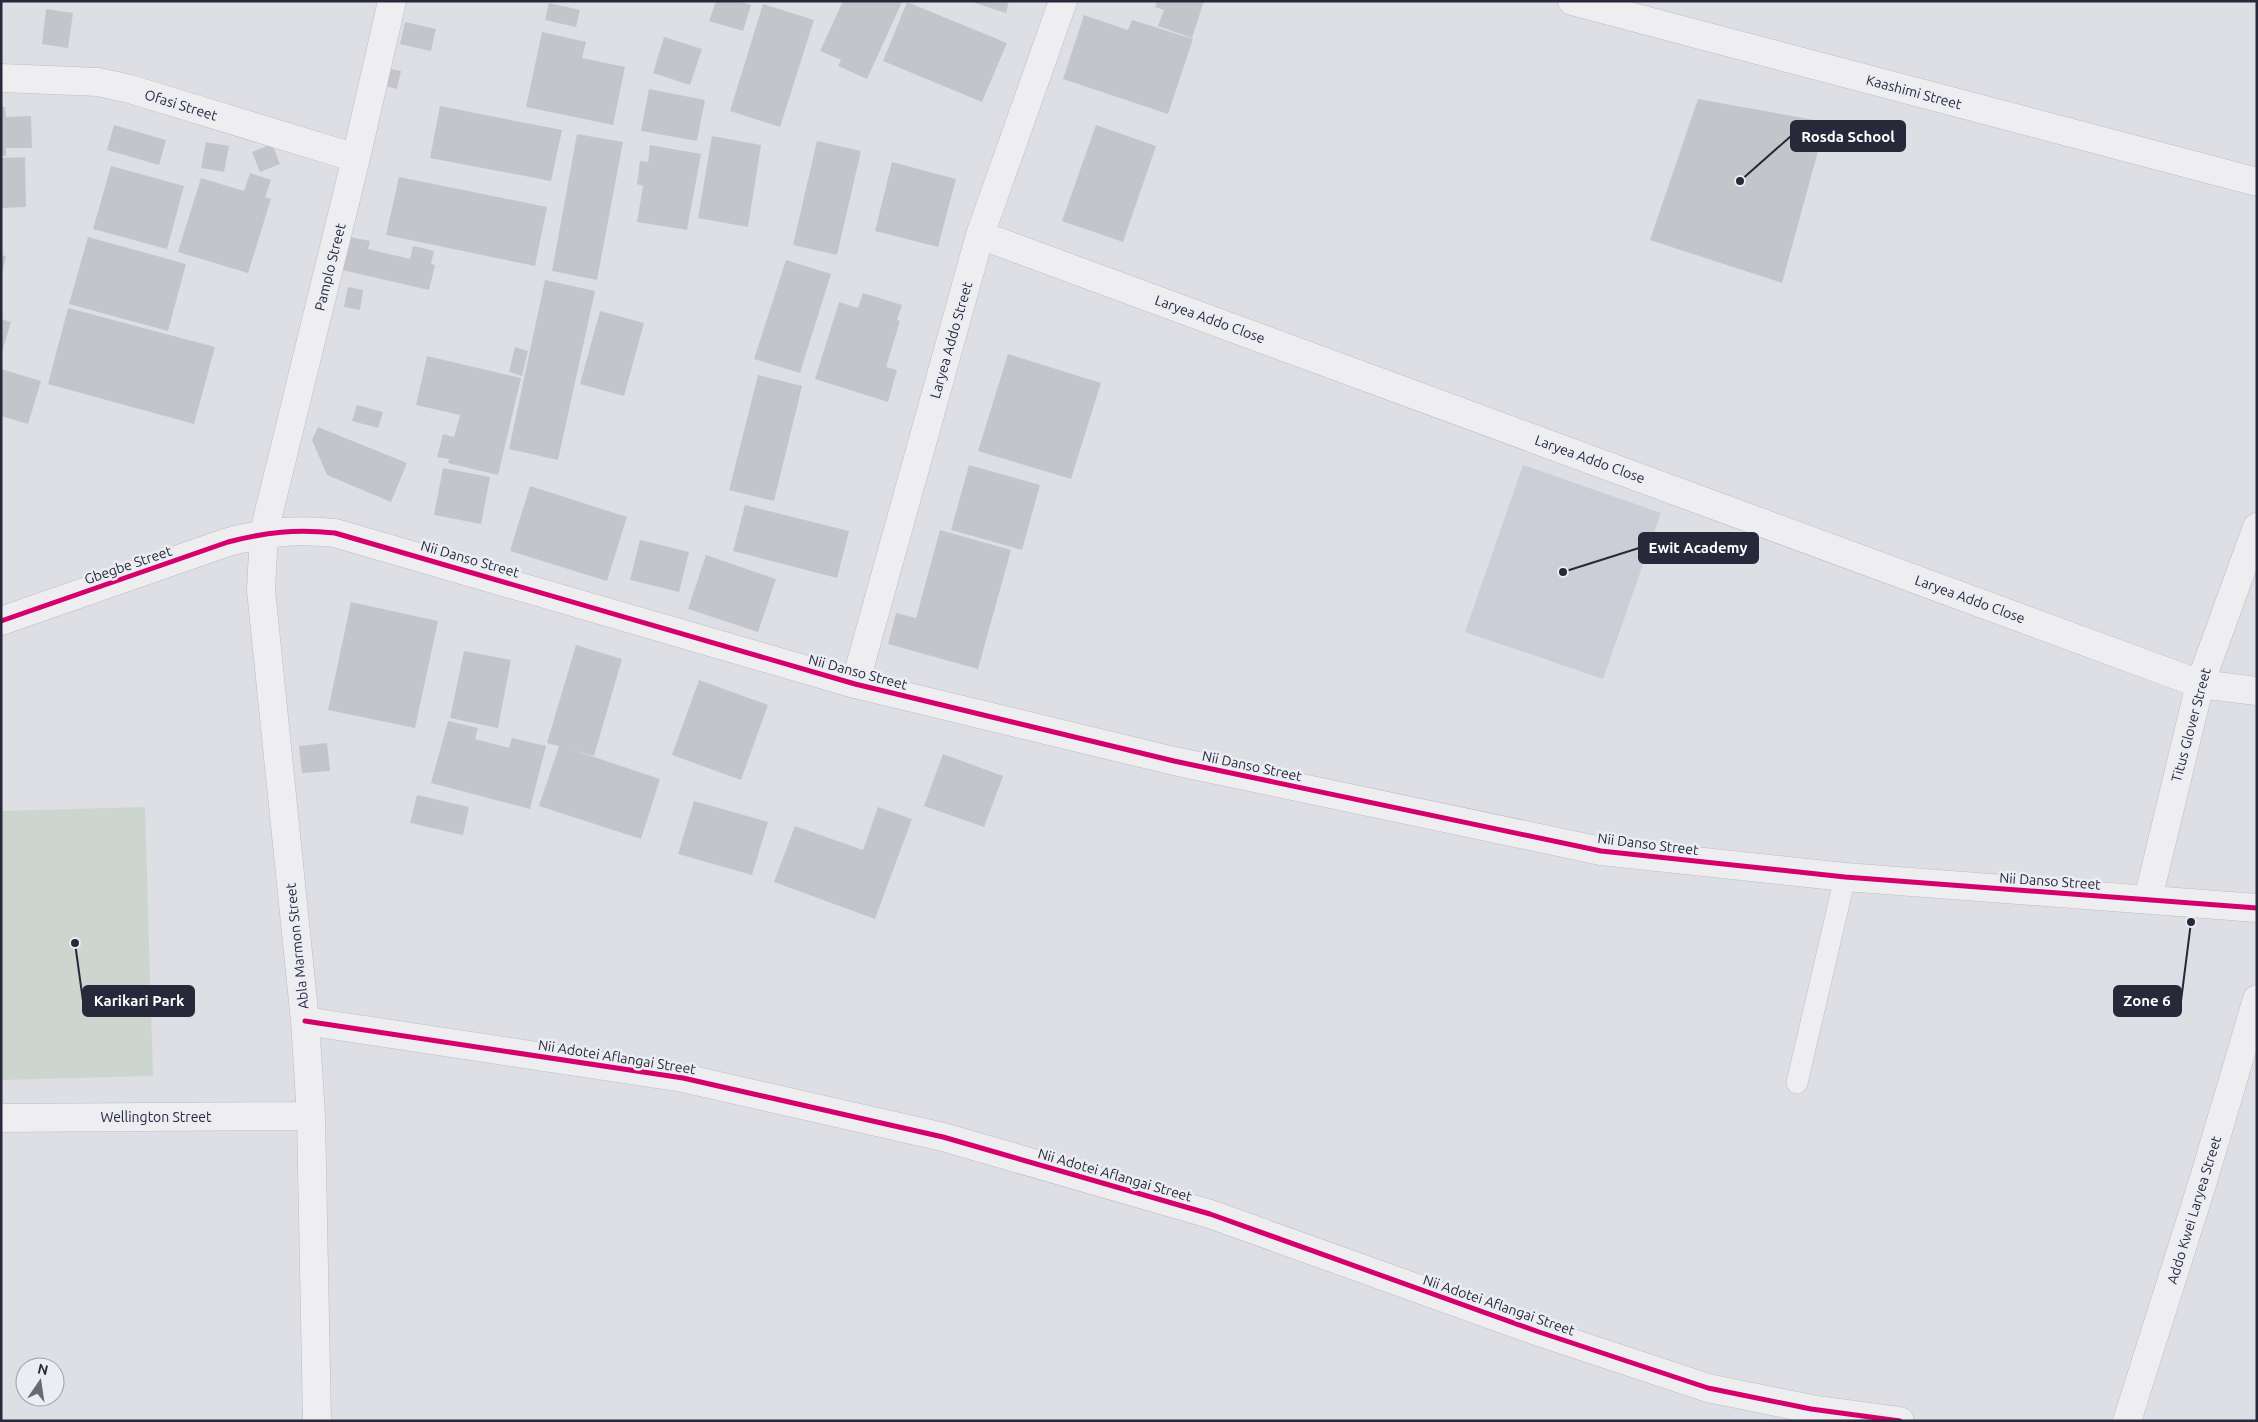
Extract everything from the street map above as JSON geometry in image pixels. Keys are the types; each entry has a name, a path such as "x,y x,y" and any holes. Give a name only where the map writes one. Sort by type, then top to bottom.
{"street":[{"name":"Pamplo Street","path":"264,532 356,158 392,1"},
{"name":"Laryea Addo Street","path":"855,684 980,235 1063,1"},
{"name":"Kaashimi Street","path":"1572,1 2257,182"},
{"name":"Ofasi Street","path":"1,78 64,79 106,84 356,158"},
{"name":"Laryea Addo Close","path":"980,235 2200,684 2257,691"},
{"name":"Titus Glover Street","path":"2148,899 2200,684 2257,527"},
{"name":"Nii Danso Street","path":"264,532 308,530 374,543 855,684 1174,761 1601,851 1844,877 2257,908"},
{"name":"Gbegbe Street","path":"1,621 228,542 264,532"},
{"name":"Abla Marmon Street","path":"264,532 261,590 305,1021 311,1116 317,1421"},
{"name":"Addo Kwei Laryea Street","path":"2128,1421 2204,1178 2257,999"},
{"name":"Nii Adotei Aflangai Street","path":"305,1021 683,1078 943,1137 1210,1214 1540,1332 1708,1388 1811,1409 1900,1421"},
{"name":"Wellington Street","path":"1,1118 311,1116"}],"lane":[{"path":"1797,1083 1844,877"}],"shaded area":[{"path":"1523,465 1661,513 1603,679 1465,632"},
{"path":"145,807 153,1076 1,1080 1,811"}],"building":[{"path":"716,1 737,1 751,5 743,31 709,21"},
{"path":"843,1 902,2 867,79 838,66 841,60 820,51"},
{"path":"969,1 1009,1 1006,13"},
{"path":"1157,1 1204,1 1192,38 1158,26 1164,10 1155,7"},
{"path":"907,2 1007,43 982,102 883,61"},
{"path":"549,3 580,10 576,27 545,20"},
{"path":"763,4 814,20 780,127 730,111"},
{"path":"46,9 73,13 68,48 42,44"},
{"path":"1084,15 1128,30 1132,20 1193,39 1168,114 1063,79"},
{"path":"405,22 436,29 431,51 400,44"},
{"path":"542,32 586,42 582,58 625,67 613,125 526,107"},
{"path":"664,37 702,49 690,85 653,73"},
{"path":"385,68 401,71 397,89 381,85"},
{"path":"649,89 705,100 697,141 641,131"},
{"path":"1698,99 1826,122 1782,283 1650,240"},
{"path":"440,106 562,130 551,181 430,158"},
{"path":"1,107 5,107 6,117 31,116 32,148 6,148 6,156 1,156"},
{"path":"114,125 166,140 159,165 107,150"},
{"path":"1096,125 1156,146 1123,242 1062,221"},
{"path":"577,134 623,142 597,280 552,271"},
{"path":"712,136 761,145 748,227 698,218"},
{"path":"817,141 861,151 837,255 793,245"},
{"path":"206,142 229,146 224,172 201,168"},
{"path":"272,144 280,164 260,172 252,152"},
{"path":"650,145 701,154 687,230 637,222 643,186 637,184 640,161 648,162"},
{"path":"25,157 26,207 1,208 1,158"},
{"path":"892,162 956,179 938,247 875,231"},
{"path":"111,166 184,186 167,249 93,229"},
{"path":"250,173 271,180 265,197 271,199 248,273 178,252 201,178 244,191"},
{"path":"399,177 547,207 535,266 386,235"},
{"path":"88,237 186,264 168,331 69,304"},
{"path":"350,237 370,241 368,249 410,259 413,246 434,251 431,264 435,265 429,290 342,270"},
{"path":"1,255 6,256 2,273 1,273"},
{"path":"786,260 831,274 800,373 754,359"},
{"path":"545,280 595,291 558,460 509,449"},
{"path":"348,287 363,290 360,310 344,307"},
{"path":"863,293 902,305 897,320 900,321 886,367 897,370 888,402 815,379 839,302 858,308"},
{"path":"68,308 215,347 194,424 48,384"},
{"path":"600,311 644,323 624,396 580,384"},
{"path":"1,319 11,322 2,352 1,352"},
{"path":"515,347 528,351 522,376 509,372"},
{"path":"1008,354 1101,383 1071,479 978,451"},
{"path":"427,356 521,378 498,475 448,463 449,459 437,457 443,434 454,437 460,415 416,405"},
{"path":"1,369 41,381 28,424 1,416"},
{"path":"758,375 802,386 774,501 729,490"},
{"path":"357,405 383,412 378,428 352,421"},
{"path":"318,427 407,463 391,502 327,475 312,440"},
{"path":"969,465 1040,485 1022,550 951,530"},
{"path":"443,468 490,477 481,524 434,515"},
{"path":"530,486 627,517 607,581 510,551"},
{"path":"745,505 849,531 837,578 733,551"},
{"path":"940,530 1011,550 978,669 888,644 896,613 916,618"},
{"path":"640,540 689,552 679,592 630,580"},
{"path":"706,555 776,579 758,632 688,609"},
{"path":"351,602 438,621 415,728 328,710"},
{"path":"576,645 622,659 594,756 573,750 660,779 641,839 539,806 559,746 547,743"},
{"path":"464,651 511,660 498,728 450,718"},
{"path":"699,680 768,705 741,780 672,755"},
{"path":"448,721 478,728 475,739 509,748 512,738 546,746 530,809 431,783"},
{"path":"327,743 330,771 302,773 299,746"},
{"path":"943,754 1003,776 984,827 924,806"},
{"path":"417,795 469,807 463,835 410,823"},
{"path":"694,801 768,822 752,875 678,854"},
{"path":"878,807 912,819 875,919 774,882 795,826 863,850"}],"cycle path":[{"path":"1,621 228,542 281,532 335,533 855,684 1174,761 1601,851 1845,877 2257,908"},
{"path":"305,1021 683,1078 943,1137 1210,1214 1539,1332 1708,1388 1811,1409 1900,1421"}],"place":[{"name":"Rosda School","path":"1740,181"},
{"name":"Ewit Academy","path":"1563,572"},
{"name":"Zone 6","path":"2191,922"},
{"name":"Karikari Park","path":"75,943"}]}
